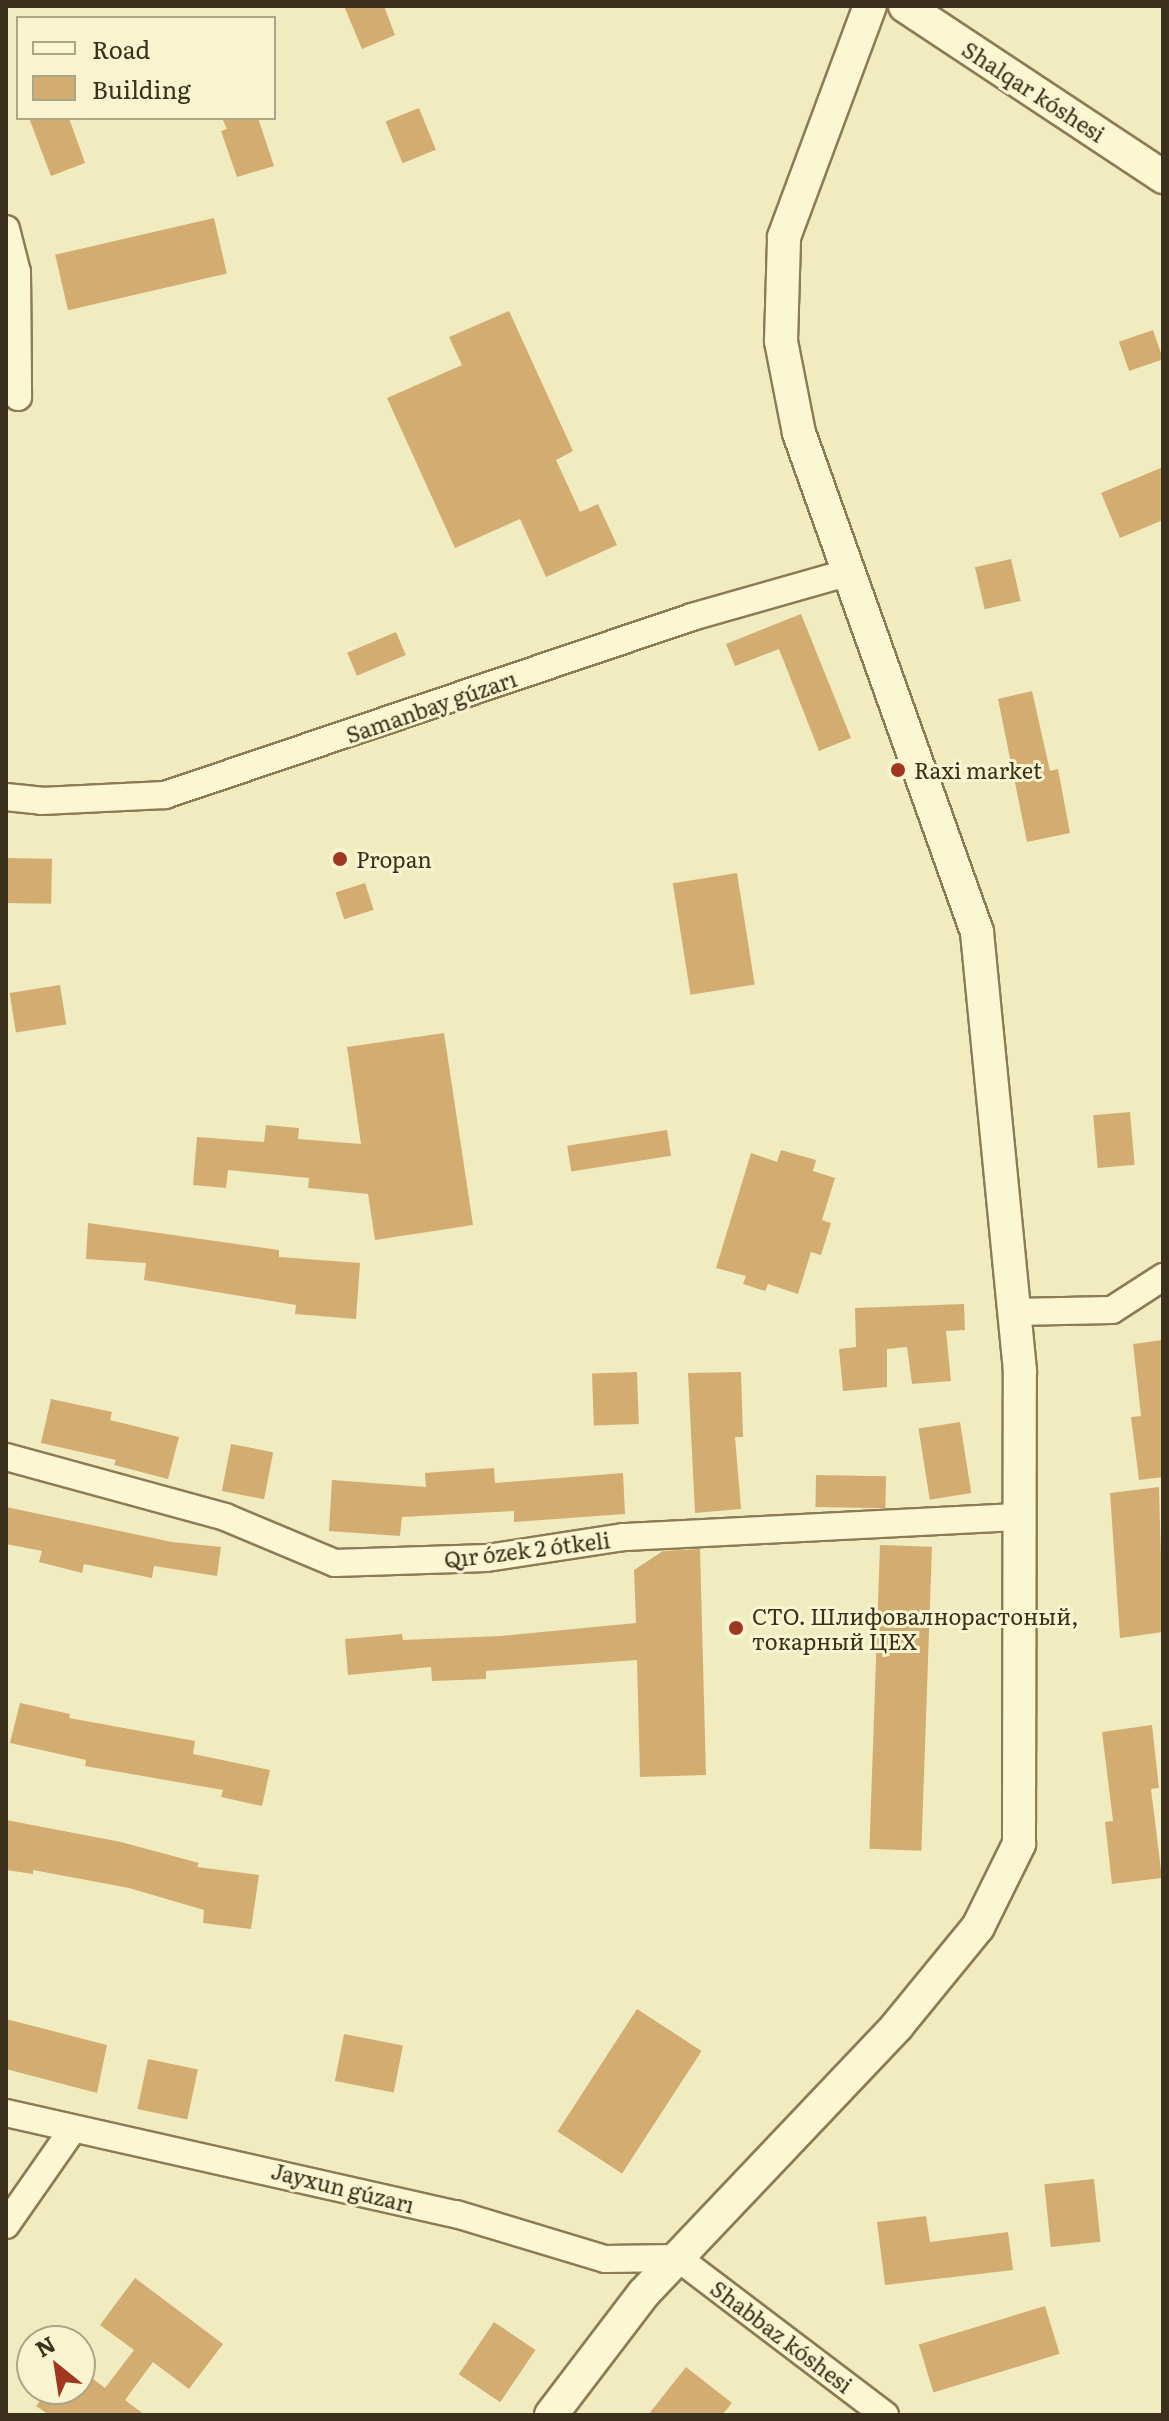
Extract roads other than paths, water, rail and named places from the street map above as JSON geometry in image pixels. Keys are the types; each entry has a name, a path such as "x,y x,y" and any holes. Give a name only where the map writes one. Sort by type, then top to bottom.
{"street":[{"path":"551,2415 678,2258 897,2026 978,1927 1019,1844 1020,1371 977,932 799,433 781,341 784,237 870,6"},
{"name":"Shalqar kóshesi","path":"905,6 1163,177"},
{"path":"6,229 17,272 18,397"},
{"name":"Samanbay gúzarı","path":"6,797 165,795 692,617 850,572"},
{"path":"1014,1312 1112,1310 1163,1277"},
{"name":"Qır ózek 2 ótkeli","path":"6,1457 225,1517 335,1563 487,1558 624,1537 1018,1517"},
{"name":"Jayxun gúzarı","path":"6,2113 203,2154 456,2214 605,2259 678,2258"},
{"path":"6,2225 73,2129"},
{"name":"Shabbaz kóshesi","path":"678,2258 885,2415"}],"place":[{"name":"Raxi market","path":"898,770"},
{"name":"Propan","path":"340,859"},
{"name":"СТО. Шлифовалнорастоный, токарный ЦЕХ","path":"736,1628"}]}
